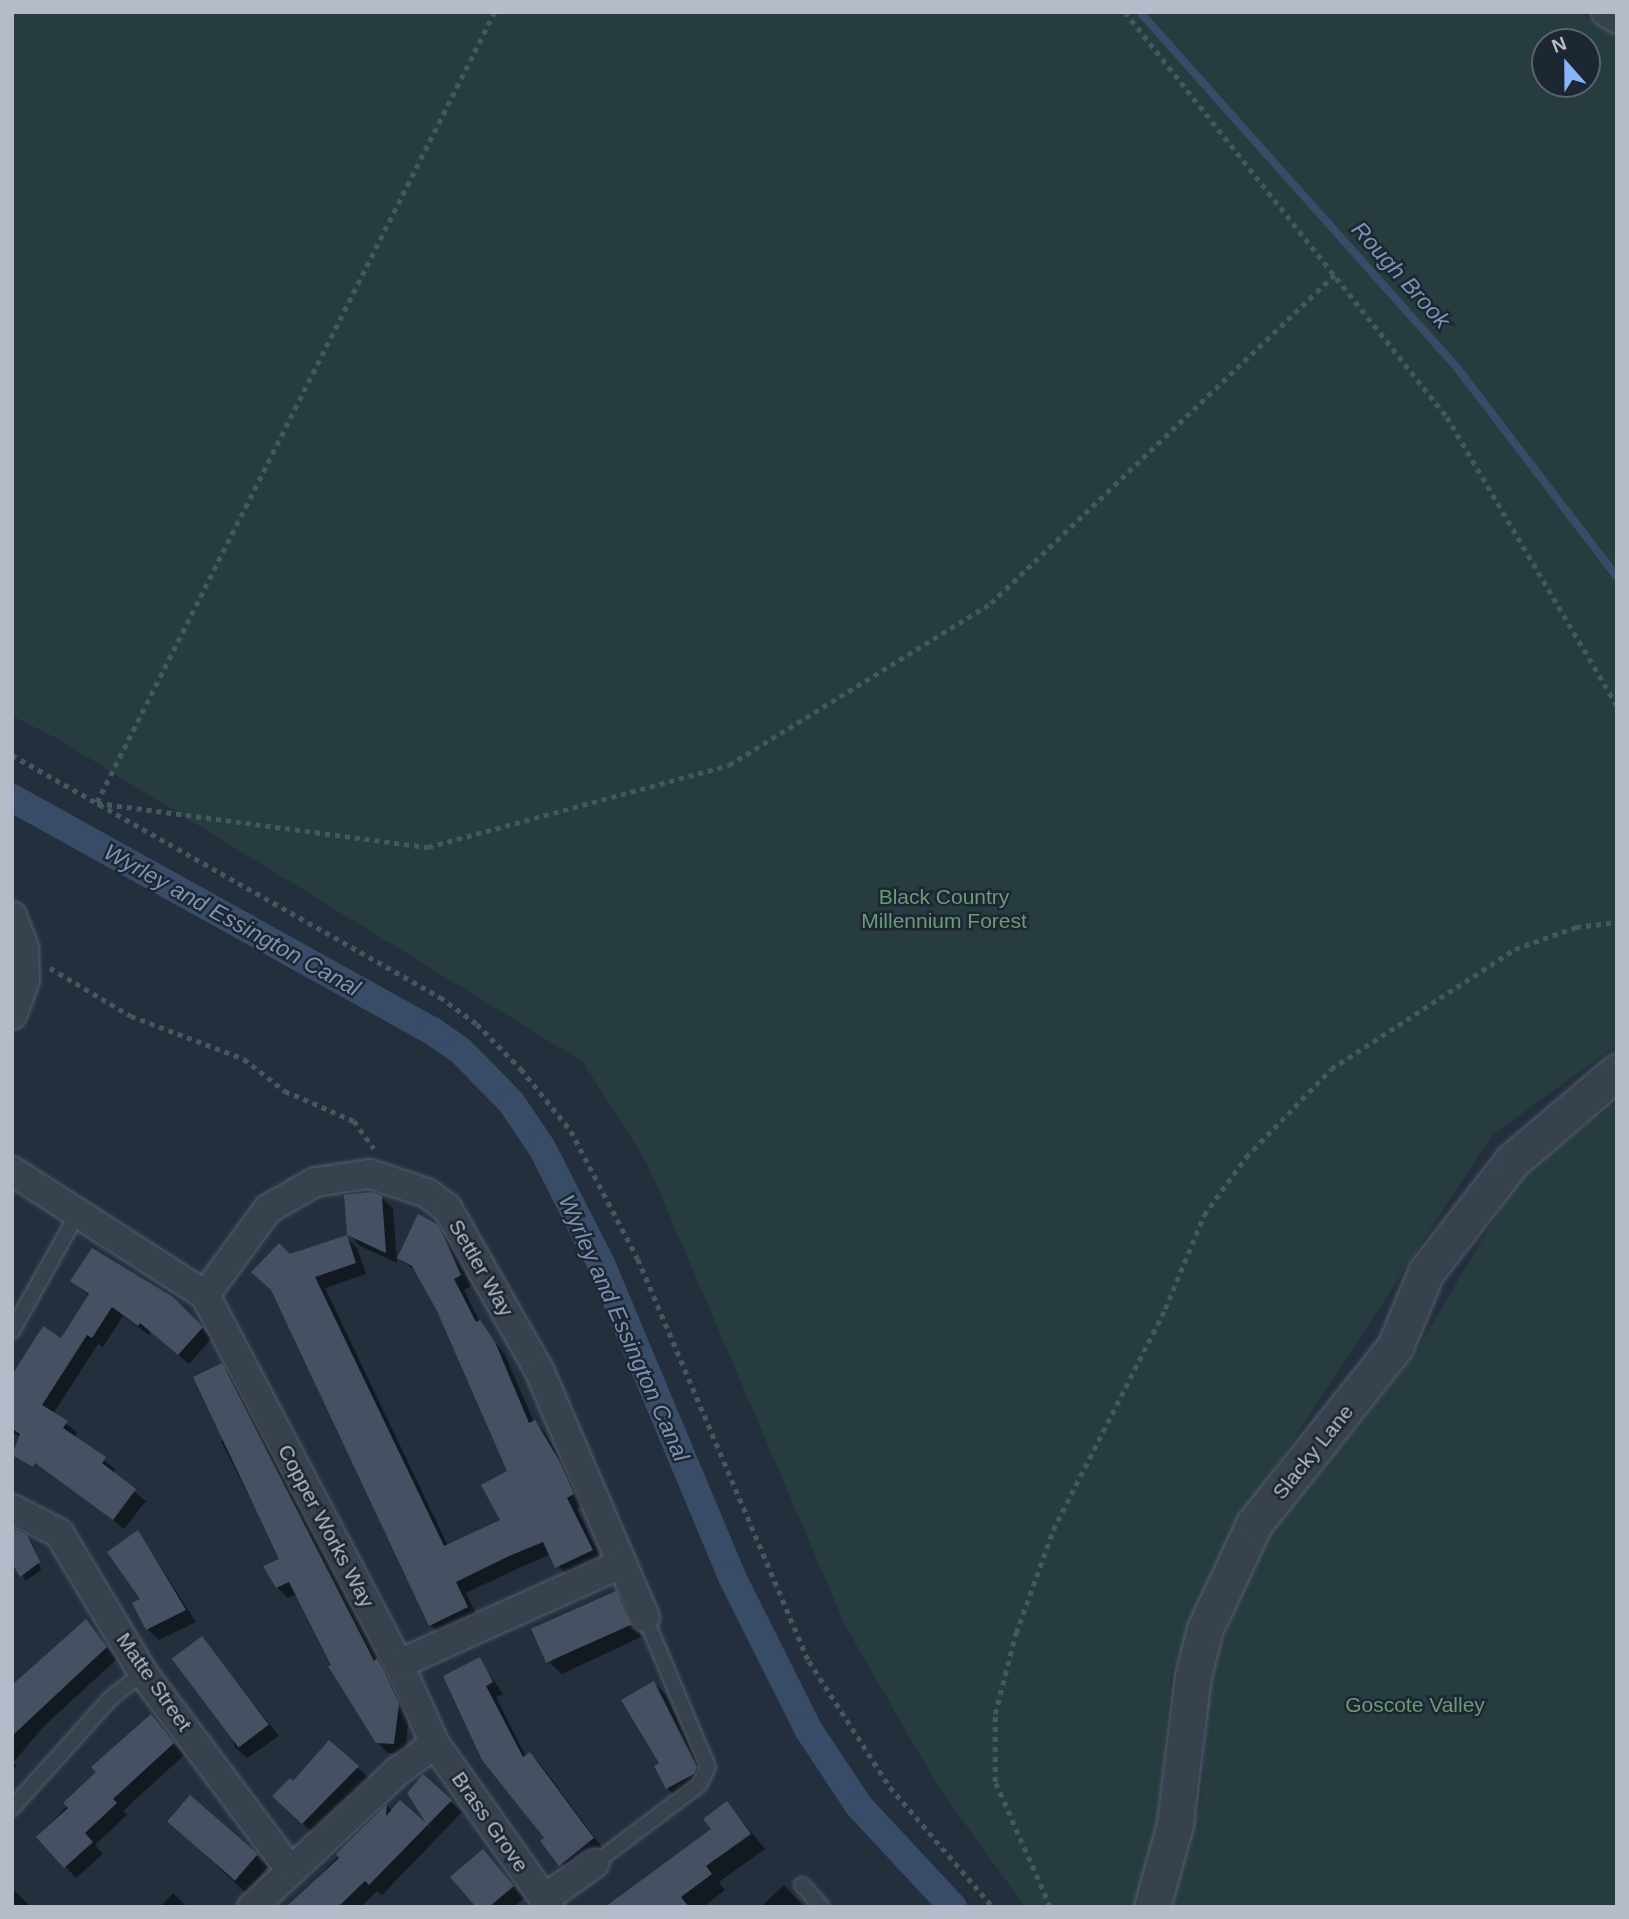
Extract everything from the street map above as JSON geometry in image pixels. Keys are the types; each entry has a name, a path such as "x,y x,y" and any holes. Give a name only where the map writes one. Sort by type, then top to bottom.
{"street":[{"path":"1606,12 1617,19"},
{"path":"12,916 24,948 24,967 12,1015"},
{"name":"Slacky Lane","path":"1152,1907 1175,1824 1193,1676 1205,1629 1254,1524 1395,1346 1426,1272 1512,1161 1617,1072"},
{"name":"Copper Works Way","path":"12,1171 205,1295 399,1664 435,1744"},
{"name":"Settler Way","path":"205,1295 268,1209 315,1182 370,1174 427,1193 447,1208 539,1370 645,1617"},
{"name":"Matte Street","path":"12,1509 59,1533 143,1673 289,1868"},
{"path":"399,1664 620,1564"},
{"path":"253,1906 289,1868 398,1771 435,1744"},
{"name":"Brass Grove","path":"435,1744 547,1903 595,1863"}],"lane":[{"path":"12,1331 78,1213"},
{"path":"595,1863 699,1785 708,1767 645,1617"},
{"path":"12,1808 112,1698 143,1673"},
{"path":"802,1885 822,1907"}],"path":[{"path":"97,803 495,12"},
{"path":"1125,12 1447,417 1617,706"},
{"path":"97,803 428,847 729,765 990,603 1334,275"},
{"path":"12,755 440,998 477,1024 571,1130 638,1259 809,1661 890,1787 993,1907"},
{"path":"1050,1907 995,1782 995,1714 1016,1633 1053,1530 1165,1309 1205,1215 1246,1157 1331,1069 1515,950 1576,927 1617,922"},
{"path":"24,967 57,969 131,1016 223,1048 285,1091 354,1121 375,1147 370,1174"}],"green space":[{"name":"Black Country Millennium Forest","path":"12,12 1579,12 1617,34 1617,1045 1492,1135 1240,1522 1171,1674 1153,1876 1139,1907 1025,1907 938,1786 846,1627 647,1163 583,1062 58,739 12,716"},
{"name":"Goscote Valley","path":"1617,1102 1617,1907 1164,1907 1201,1803 1210,1673 1263,1542 1412,1358 1520,1176"}],"building":[{"path":"372,1192 382,1196 386,1253 347,1235 344,1195"},
{"path":"418,1214 437,1224 445,1239 461,1275 454,1279 476,1322 480,1320 495,1342 529,1423 535,1420 560,1462 574,1494 567,1498 593,1550 555,1568 543,1542 509,1556 456,1582 468,1607 429,1626 271,1290 251,1272 279,1243 290,1254 347,1235 356,1263 315,1277 444,1546 500,1520 481,1485 507,1471 437,1311 412,1266 397,1258"},
{"path":"92,1248 173,1297 203,1327 178,1355 140,1323 138,1326 112,1307 92,1338 87,1335 42,1405 68,1421 63,1428 106,1457 102,1463 136,1489 113,1520 35,1463 33,1467 12,1455 20,1434 12,1429 12,1375 43,1326 61,1338 89,1294 70,1281"},
{"path":"222,1363 374,1661 377,1658 399,1704 394,1744 376,1743 328,1666 331,1665 289,1582 276,1588 263,1566 279,1559 193,1377"},
{"path":"12,1528 27,1535 40,1562 20,1577 12,1563"},
{"path":"138,1530 186,1610 146,1630 132,1603 140,1599 107,1552"},
{"path":"616,1591 631,1625 546,1663 531,1629"},
{"path":"86,1619 107,1647 12,1736 12,1685"},
{"path":"202,1636 269,1725 238,1748 172,1659"},
{"path":"480,1657 493,1682 486,1686 523,1757 530,1752 594,1838 559,1866 540,1841 544,1838 482,1760 443,1676"},
{"path":"654,1681 697,1767 694,1774 666,1789 654,1766 659,1763 621,1700"},
{"path":"151,1714 174,1743 113,1799 117,1803 85,1833 93,1842 64,1868 36,1837 68,1808 63,1803 96,1772 91,1767"},
{"path":"329,1740 359,1766 302,1824 272,1796 290,1778 293,1781"},
{"path":"423,1774 452,1800 369,1885 365,1881 338,1907 286,1907 339,1858 336,1854 387,1804 386,1816 400,1800 426,1823 407,1793"},
{"path":"190,1795 258,1854 235,1880 167,1821"},
{"path":"727,1801 751,1834 706,1866 712,1874 681,1897 689,1907 605,1907 711,1829 703,1819"},
{"path":"483,1849 514,1886 489,1907 476,1907 450,1877"}],"waterway":[{"name":"Rough Brook","path":"1140,12 1458,369 1617,577"},
{"name":"Wyrley and Essington Canal","path":"12,798 431,1030 461,1051 511,1102 542,1148 602,1266 731,1575 808,1729 859,1806 953,1907"}]}
